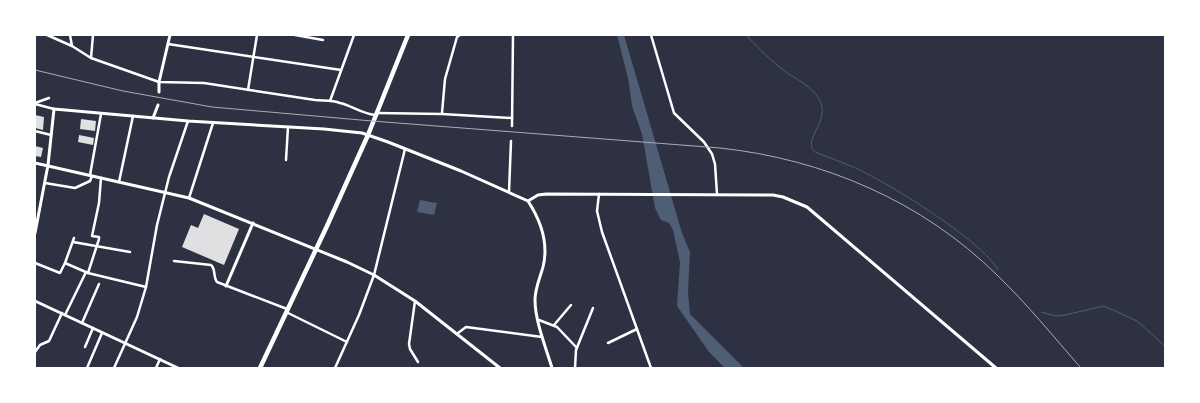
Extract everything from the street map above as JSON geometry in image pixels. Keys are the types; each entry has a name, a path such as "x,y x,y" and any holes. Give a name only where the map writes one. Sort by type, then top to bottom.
{"highway":[{"path":"260,368 368,135 408,35"}],"street":[{"path":"47,35 72,46 91,58 159,82 204,84 330,101 341,103 356,110 376,114 442,114 512,118"},
{"path":"70,35 72,46"},
{"path":"91,58 93,35"},
{"path":"159,92 159,82 170,35"},
{"path":"248,90 257,35"},
{"path":"295,35 323,40"},
{"path":"330,101 354,35"},
{"path":"442,114 445,79 457,37 460,35"},
{"path":"512,126 513,35"},
{"path":"651,35 674,112 704,142 712,154 715,164 716,194"},
{"path":"168,44 340,70"},
{"path":"35,103 49,98"},
{"path":"35,103 54,109 101,114 188,122 288,126 347,131 368,135 528,201 535,211 546,244 544,262 535,291 535,308 552,368"},
{"path":"154,118 158,105"},
{"path":"35,233 48,166 54,109"},
{"path":"45,183 75,188 90,181 101,114"},
{"path":"119,182 134,116"},
{"path":"114,368 126,344 146,287 157,225 169,177 188,122"},
{"path":"189,198 213,123"},
{"path":"286,160 288,126"},
{"path":"35,132 51,135"},
{"path":"509,192 511,141"},
{"path":"335,368 374,275 405,149"},
{"path":"35,163 189,198 316,249 374,275 415,301 500,368"},
{"path":"35,352 40,345 49,341 87,273 97,246 98,237 92,236 100,203 102,178"},
{"path":"528,201 538,195 546,194 716,194 773,195 783,197 807,207 996,368"},
{"path":"599,194 597,211 602,232 651,368"},
{"path":"226,286 253,223"},
{"path":"35,263 58,273 65,263 74,240 130,252"},
{"path":"174,261 210,265 213,268 215,280 287,311 347,342"},
{"path":"65,263 87,273 146,287"},
{"path":"82,323 99,284"},
{"path":"415,301 409,344 418,362"},
{"path":"35,302 178,368"},
{"path":"554,325 571,305"},
{"path":"575,368 577,348 592,308"},
{"path":"539,320 554,325 577,348"},
{"path":"458,333 466,327 543,337"},
{"path":"85,347 94,328"},
{"path":"608,343 637,329"},
{"path":"87,368 102,333"},
{"path":"156,368 160,359"}],"water":[{"path":"617,35 624,35 682,233 690,252 688,293 690,314 744,368 725,368 709,352 677,306 680,262 673,230 669,223 661,220 655,208 642,134 632,106 628,78"},
{"path":"420,200 437,203 434,215 417,212"}],"building":[{"path":"35,115 44,117 43,130 35,128"},
{"path":"81,119 96,121 95,131 80,129"},
{"path":"79,135 94,138 93,145 78,142"},
{"path":"35,146 43,148 41,157 35,156"},
{"path":"204,214 239,229 224,265 182,247 191,225 198,228"}],"waterway":[{"path":"746,35 770,59 808,87 819,99 822,115 812,142 815,152 866,173 908,197 973,243 998,270"},
{"path":"1041,312 1056,316 1104,306 1137,321 1165,346"}],"railway":[{"path":"35,70 123,91 212,107 720,148 796,162 869,188 904,205 937,225 997,275 1081,368"}]}
